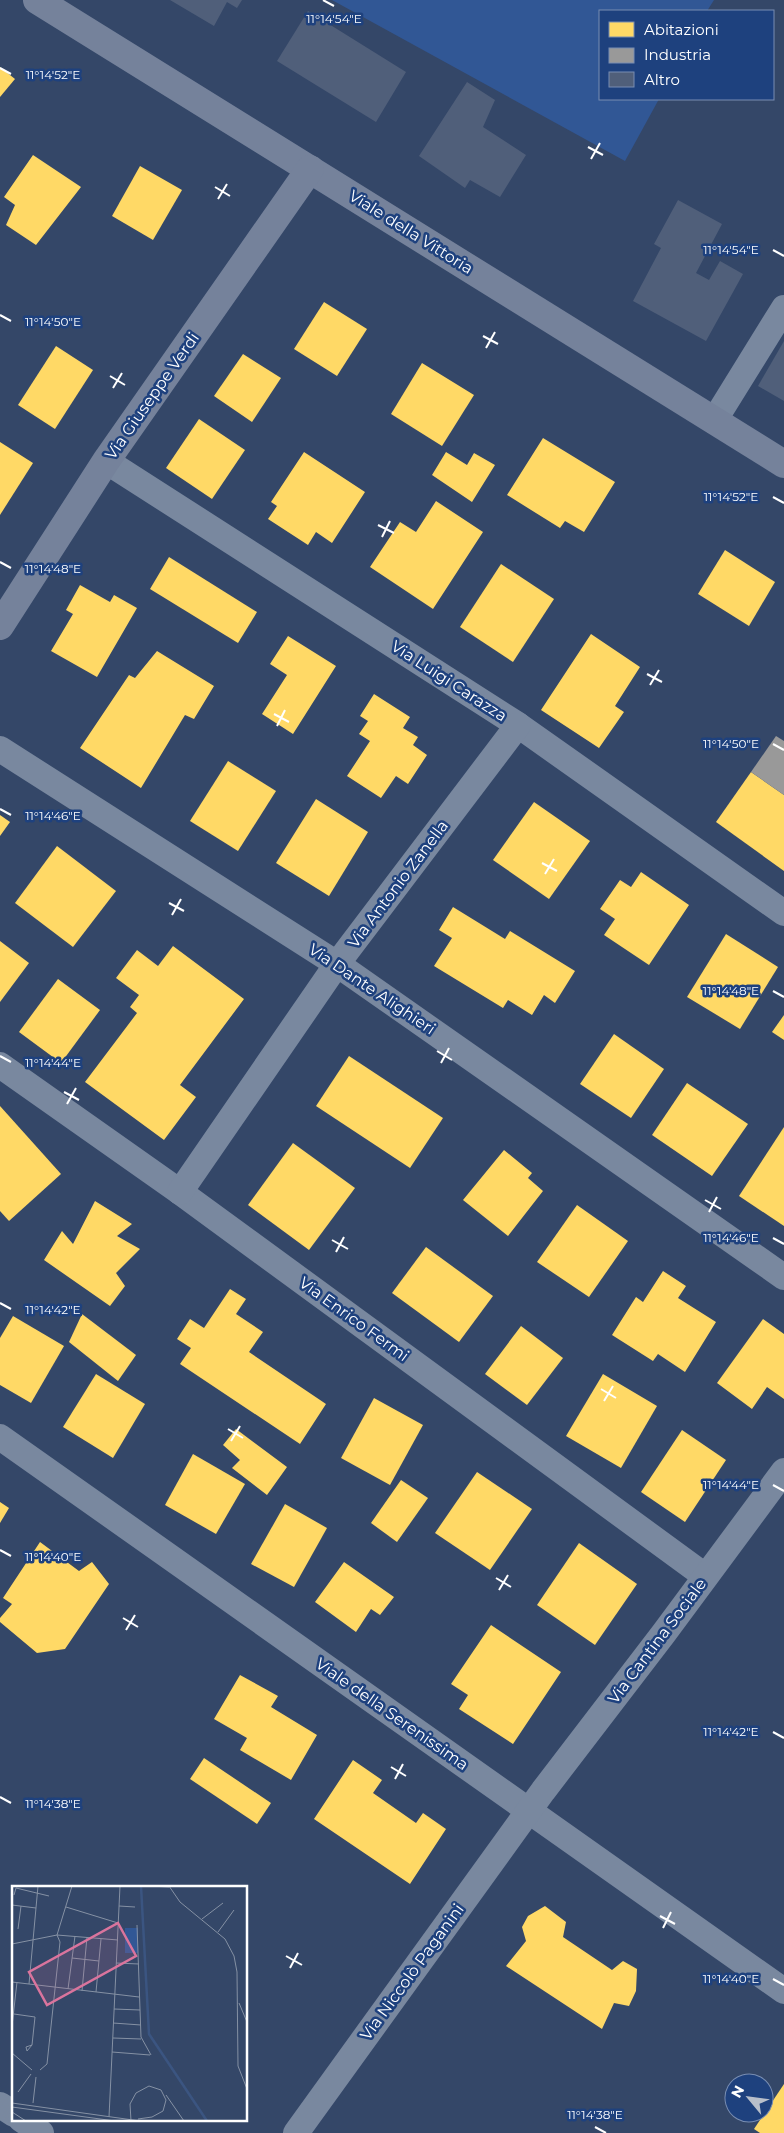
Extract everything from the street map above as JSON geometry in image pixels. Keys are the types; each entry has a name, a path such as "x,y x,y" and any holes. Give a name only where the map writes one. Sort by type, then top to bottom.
{"street":[{"name":"Viale della Vittoria","path":"37,0 784,464"},
{"name":"Via Giuseppe Verdi","path":"0,626 106,461 310,169"},
{"path":"714,420 784,308"},
{"name":"Via Luigi Carazza","path":"106,461 518,725 784,913"},
{"name":"Via Antonio Zanella","path":"180,1192 337,964 518,725"},
{"name":"Via Dante Alighieri","path":"0,749 337,964 784,1277"},
{"name":"Via Enrico Fermi","path":"0,1065 180,1192 705,1576"},
{"name":"Viale della Serenissima","path":"0,1437 784,1990"},
{"name":"Via Cantina Sociale","path":"528,1811 664,1633 784,1471"},
{"name":"Via Niccolò Paganini","path":"296,2133 528,1811"},
{"path":"0,2105 12,2113"},
{"path":"22,2120 41,2133"}],"shaded area":[{"path":"332,0 714,0 708,10 599,10 599,100 658,100 625,161"}],"building: Abitazioni":[{"path":"0,67 15,79 0,97"},
{"path":"33,155 81,187 36,245 6,225 15,205 4,197"},
{"path":"140,166 182,190 153,240 112,216"},
{"path":"324,302 367,329 337,376 294,349"},
{"path":"56,346 93,370 55,429 18,405"},
{"path":"243,354 281,378 252,422 214,396"},
{"path":"422,363 474,395 442,446 391,414"},
{"path":"199,419 245,450 212,499 166,468"},
{"path":"543,438 615,482 584,532 565,521 560,528 507,495"},
{"path":"0,442 33,463 0,515"},
{"path":"304,452 365,492 332,543 316,532 308,545 268,519 277,506 271,502"},
{"path":"446,452 467,465 474,453 495,465 472,502 432,475"},
{"path":"436,501 483,532 433,609 370,567 400,522 416,532"},
{"path":"725,550 775,582 749,626 698,594"},
{"path":"169,557 257,612 238,643 150,589"},
{"path":"501,564 554,599 513,662 460,627"},
{"path":"80,585 110,602 114,595 137,608 97,677 51,651 73,614 66,610"},
{"path":"591,634 640,667 615,706 624,712 599,748 541,710"},
{"path":"288,636 336,666 293,734 262,714 287,675 270,664"},
{"path":"157,651 214,686 194,719 185,715 141,788 80,748 129,675 135,678"},
{"path":"374,694 410,717 403,728 418,737 413,745 427,755 408,784 396,776 381,798 347,776 370,741 359,734 368,721 360,716"},
{"path":"228,761 276,791 238,851 190,821"},
{"path":"751,772 784,795 784,871 716,822"},
{"path":"316,799 368,832 329,896 276,863"},
{"path":"534,802 590,841 549,899 493,860"},
{"path":"0,815 10,822 0,836"},
{"path":"57,846 116,891 73,947 15,903"},
{"path":"641,872 689,905 649,965 604,935 615,919 600,909 620,880 631,887"},
{"path":"453,907 505,939 510,931 575,971 555,1003 544,995 532,1015 508,1000 503,1008 434,966 452,938 439,930"},
{"path":"726,934 778,967 740,1029 687,997"},
{"path":"0,941 29,963 0,1002"},
{"path":"173,946 244,999 180,1085 196,1097 164,1140 85,1082 137,1013 130,1007 139,995 116,978 137,950 158,966"},
{"path":"58,979 100,1010 61,1063 19,1032"},
{"path":"784,1015 784,1040 772,1032"},
{"path":"614,1034 664,1069 631,1118 580,1084"},
{"path":"349,1056 443,1118 410,1168 316,1106"},
{"path":"687,1083 748,1124 712,1176 652,1135"},
{"path":"0,1106 61,1174 9,1221 0,1211"},
{"path":"784,1127 784,1226 739,1196"},
{"path":"293,1143 355,1188 309,1250 248,1205"},
{"path":"504,1150 532,1173 528,1178 543,1191 508,1236 463,1200"},
{"path":"95,1201 132,1224 117,1236 140,1249 116,1273 125,1286 110,1306 44,1260 62,1231 73,1244"},
{"path":"577,1205 628,1241 589,1297 537,1262"},
{"path":"426,1247 493,1296 459,1342 392,1293"},
{"path":"663,1271 686,1286 678,1298 716,1322 685,1372 658,1354 653,1361 612,1335 636,1297 643,1302"},
{"path":"230,1289 246,1299 236,1314 263,1332 249,1352 326,1404 300,1444 180,1364 191,1348 177,1339 190,1319 204,1328"},
{"path":"82,1314 136,1355 118,1381 69,1342"},
{"path":"13,1316 64,1346 31,1403 0,1385 0,1338"},
{"path":"763,1319 784,1334 784,1399 767,1387 752,1409 717,1383"},
{"path":"521,1326 563,1358 527,1405 485,1374"},
{"path":"96,1374 145,1404 113,1458 63,1427"},
{"path":"603,1374 657,1406 621,1468 566,1436"},
{"path":"374,1398 423,1425 390,1485 341,1458"},
{"path":"236,1429 287,1467 267,1495 232,1468 240,1460 223,1445"},
{"path":"682,1430 726,1460 685,1522 641,1492"},
{"path":"193,1454 245,1484 216,1534 165,1505"},
{"path":"477,1472 532,1509 490,1570 435,1533"},
{"path":"401,1480 428,1498 397,1542 371,1523"},
{"path":"0,1502 9,1508 0,1523"},
{"path":"285,1504 327,1528 294,1587 251,1564"},
{"path":"40,1542 79,1571 92,1562 109,1584 65,1649 37,1653 0,1622 0,1618 12,1604 3,1598"},
{"path":"579,1543 637,1584 595,1645 537,1605"},
{"path":"344,1562 394,1597 380,1615 371,1609 356,1632 315,1602"},
{"path":"491,1625 561,1672 513,1744 459,1709 468,1695 451,1684"},
{"path":"240,1675 278,1696 271,1707 317,1735 291,1780 240,1750 247,1738 214,1719"},
{"path":"204,1758 271,1803 257,1824 190,1779"},
{"path":"353,1760 382,1780 373,1793 416,1823 423,1813 446,1829 410,1884 314,1819"},
{"path":"545,1906 566,1922 563,1937 612,1970 623,1961 637,1969 636,1991 629,2006 614,2003 602,2029 506,1966 526,1941 522,1927 528,1916"},
{"path":"784,2084 784,2133 760,2133 754,2129 758,2123 774,2123 774,2099"}],"building: Industria":[{"path":"776,736 784,741 784,795 751,772"}],"building: Altro":[{"path":"170,0 242,0 237,8 227,2 214,26"},
{"path":"308,11 406,72 376,122 277,61"},
{"path":"467,82 495,100 483,127 526,155 500,197 470,180 465,188 419,156"},
{"path":"678,200 722,224 696,273 709,280 720,261 743,274 706,341 633,301 661,248 654,244"},
{"path":"784,341 784,401 758,386"}]}
